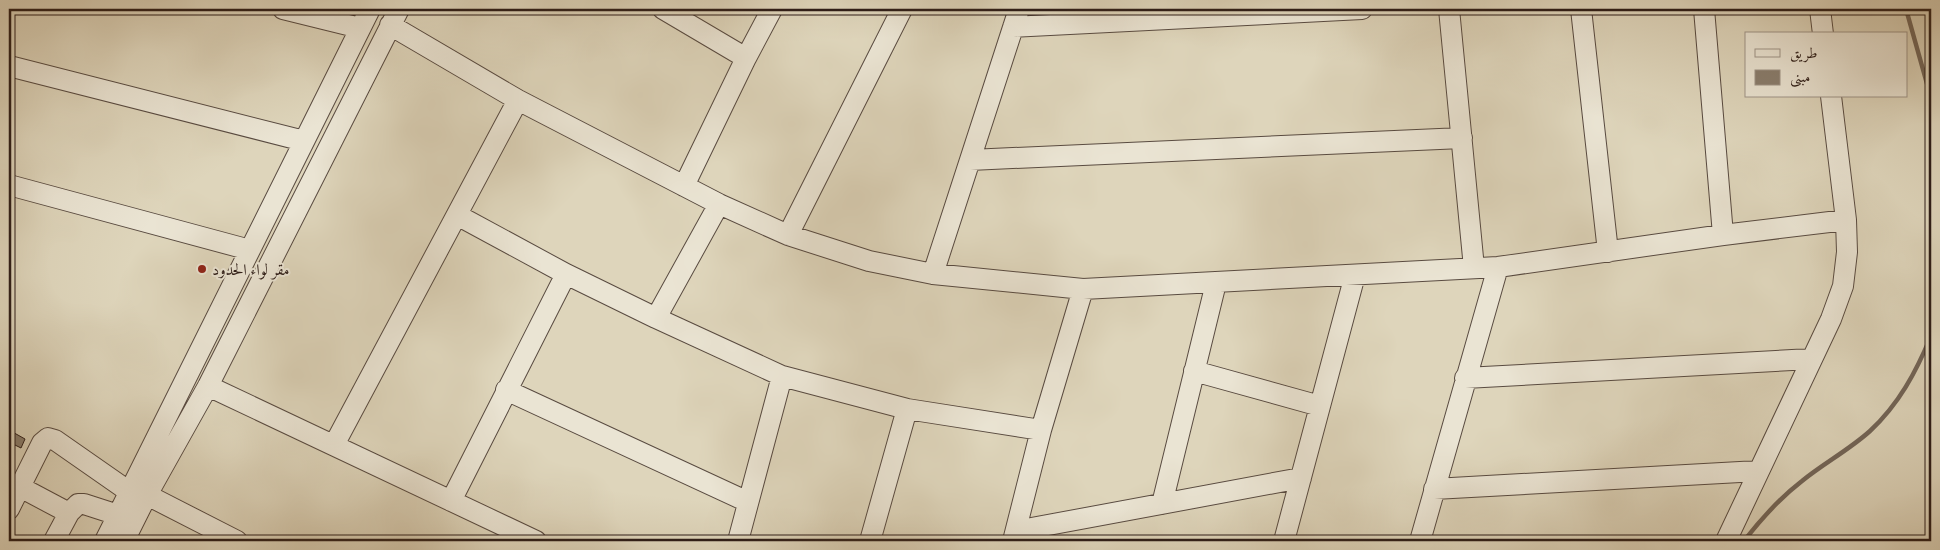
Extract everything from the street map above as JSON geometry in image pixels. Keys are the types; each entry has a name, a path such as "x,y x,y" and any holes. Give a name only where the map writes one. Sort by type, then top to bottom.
{"street":[{"path":"284,9 360,28"},
{"path":"124,541 139,494 250,250 370,9"},
{"path":"664,9 746,58"},
{"path":"684,186 772,9"},
{"path":"788,235 902,9"},
{"path":"933,274 1016,18 1362,9"},
{"path":"1449,9 1474,268"},
{"path":"1581,9 1608,252"},
{"path":"1704,9 1723,235"},
{"path":"1820,9 1823,32"},
{"path":"105,541 118,515 139,494 208,386 394,17 518,100 719,204 788,235 869,261 933,274 1083,288 1216,283 1498,267 1723,235 1846,220"},
{"path":"9,66 304,141"},
{"path":"1726,541 1839,301 1843,286 1847,252 1846,220 1831,98"},
{"path":"334,446 518,100"},
{"path":"970,160 1462,138"},
{"path":"9,185 250,250"},
{"path":"656,318 719,204"},
{"path":"456,215 566,274 782,376 907,409 1041,430"},
{"path":"1420,541 1498,267"},
{"path":"451,501 566,274"},
{"path":"1284,541 1355,275"},
{"path":"1162,504 1216,283"},
{"path":"1083,288 1041,430 1014,536 1162,504 1301,478"},
{"path":"1465,378 1811,359"},
{"path":"1194,371 1320,406"},
{"path":"738,541 782,376"},
{"path":"208,386 536,541"},
{"path":"506,390 748,502"},
{"path":"870,541 907,409"},
{"path":"69,513 12,500 42,443 48,438 55,440 139,494 237,541"},
{"path":"1434,490 1758,471"},
{"path":"54,541 69,513 78,504 84,504 118,515"}],"building":[{"path":"9,430 25,439 21,448 9,442"}],"waterway":[{"path":"1906,9 1931,98"},
{"path":"1744,541 1786,494 1810,474 1862,438 1880,421 1906,387 1931,336"}],"place":[{"name":"مقر لواء الحدود","path":"202,269"}]}
